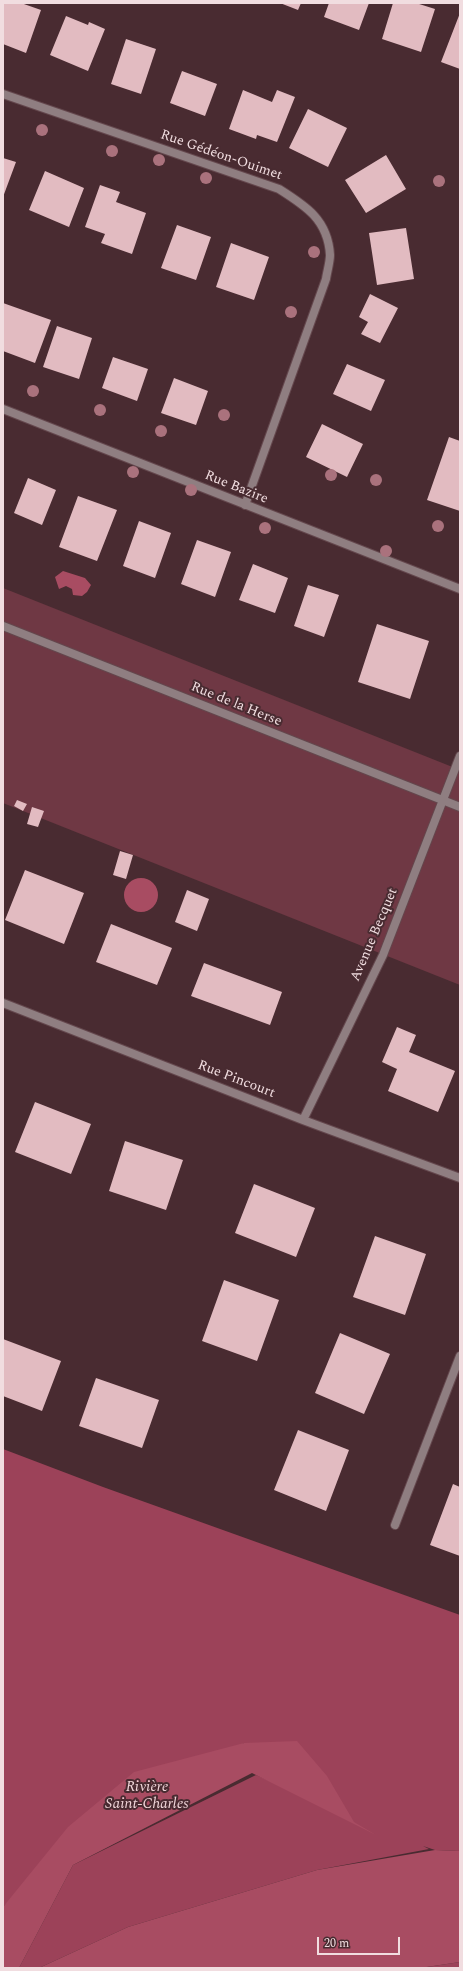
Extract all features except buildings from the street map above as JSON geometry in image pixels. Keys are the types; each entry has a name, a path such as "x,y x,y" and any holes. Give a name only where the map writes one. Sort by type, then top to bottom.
{"street":[{"name":"Rue Gédéon-Ouimet","path":"3,94 279,189 307,207 325,231 330,256 326,279 245,505"},
{"name":"Rue Bazire","path":"3,409 460,589"},
{"name":"Rue de la Herse","path":"3,626 460,807"},
{"name":"Avenue Becquet","path":"303,1120 383,955 460,756"},
{"name":"Rue Pincourt","path":"3,1003 303,1120 460,1178"},
{"path":"395,1525 460,1356"}],"shaded area":[{"path":"3,588 460,770 460,985 3,803"},
{"path":"3,1449 103,1487 460,1615 460,1851 435,1850 423,1846 429,1849 317,1870 128,1927 39,1968 19,1968 73,1865 256,1775 349,1815 244,1743 11,1899 3,1907"},
{"path":"460,1962 460,1968 420,1968"}],"water":[{"path":"63,571 85,578 91,585 87,592 82,596 73,595 72,589 66,586 59,589 55,577"},
{"path":"141,878 153,883 158,895 153,907 141,912 129,907 124,895 129,883"},
{"name":"Rivière Saint-Charles","path":"297,1741 327,1776 354,1822 376,1835 252,1773 73,1865 19,1968 3,1968 3,1907 68,1827 134,1772 244,1743"},
{"path":"435,1850 460,1851 460,1962 420,1968 39,1968 128,1927 317,1870"}]}
